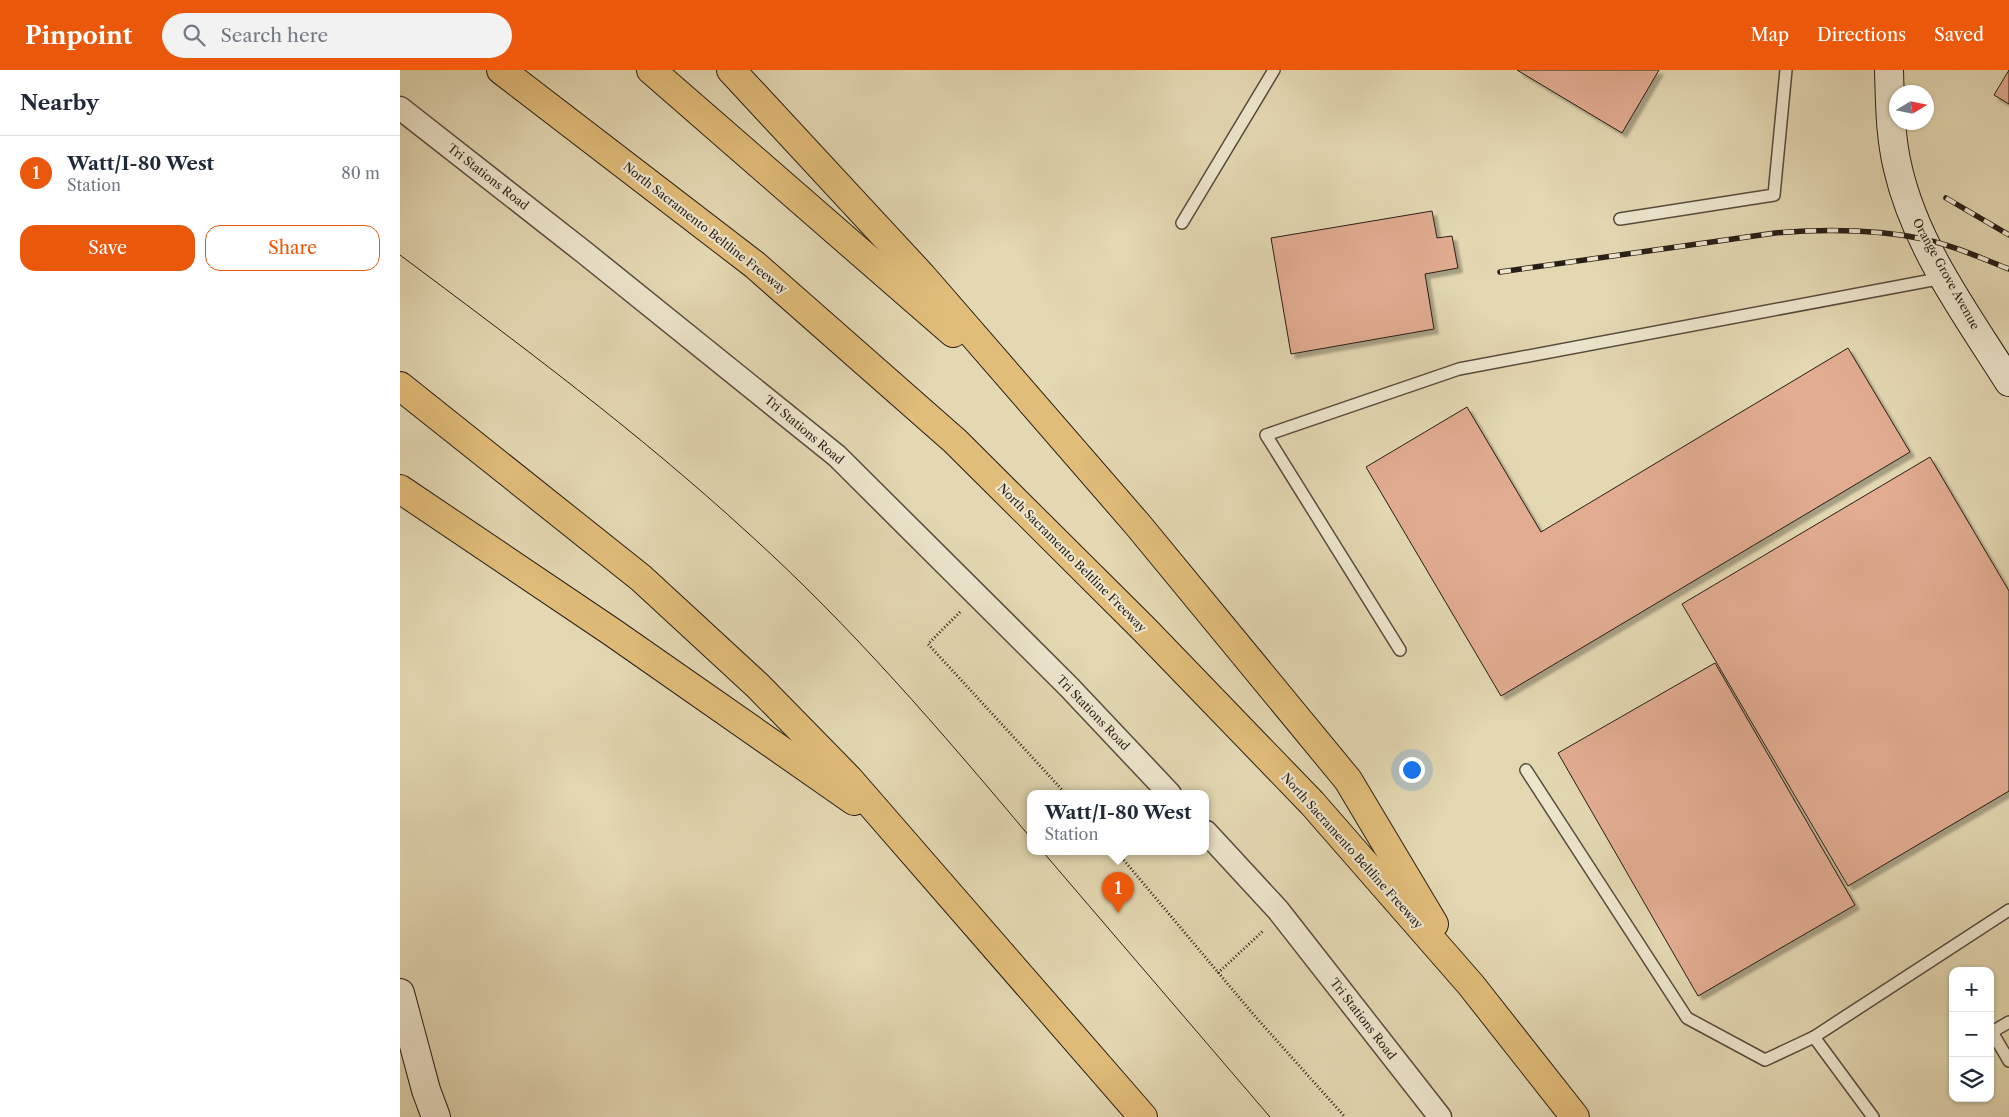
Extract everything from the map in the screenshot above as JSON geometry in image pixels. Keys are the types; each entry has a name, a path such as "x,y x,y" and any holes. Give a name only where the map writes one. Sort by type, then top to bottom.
{"highway":[{"name":"North Sacramento Beltline Freeway","path":"501,70 755,264 955,441 1144,629 1305,796 1470,985 1576,1117"},
{"path":"651,70 1026,396"},
{"path":"731,70 922,276 1138,525 1348,780 1470,985"},
{"path":"400,386 641,578 796,724 899,835 1143,1117"},
{"path":"400,489 612,632 853,800 899,835"}],"street":[{"name":"Orange Grove Avenue","path":"1889,70 1890,122 1898,169 1911,211 1945,278 2009,382"},
{"name":"Tri Stations Road","path":"400,108 585,253 837,456 1068,686 1166,790"},
{"name":"Tri Stations Road","path":"1209,835 1281,914 1440,1117"},
{"path":"400,993 426,1090 436,1117"}],"lane":[{"path":"1182,223 1274,70"},
{"path":"1620,219 1774,195 1786,70"},
{"path":"1400,650 1266,434 1459,369 1945,278"},
{"path":"1526,770 1687,1018 1765,1060 1814,1037 2009,910"},
{"path":"2009,1022 1992,1032 2009,1061"},
{"path":"1814,1037 1873,1117"}],"path":[{"path":"976,595 928,644 1062,790"},
{"path":"1120,855 1218,973 1345,1117"},
{"path":"1218,973 1281,914"}],"building":[{"path":"1517,70 1659,70 1622,133"},
{"path":"2009,70 2009,104 1994,95"},
{"path":"1432,211 1437,238 1452,236 1458,268 1425,274 1434,329 1291,354 1271,238"},
{"path":"1848,348 1910,452 1501,696 1366,467 1467,407 1541,532"},
{"path":"1930,457 2009,591 2009,791 1848,886 1682,604"},
{"path":"1715,663 1855,905 1698,996 1558,753"}],"tram line":[{"path":"400,255 621,424 664,459 786,568 894,680 1027,833"},
{"path":"1046,855 1270,1117"}],"railway":[{"path":"1946,198 2009,235"},
{"path":"1500,272 1775,233 1812,231 1886,233 1923,239 1956,248 2009,269"}],"place":[{"name":"Watt/I-80 West","path":"1118,913"}]}
